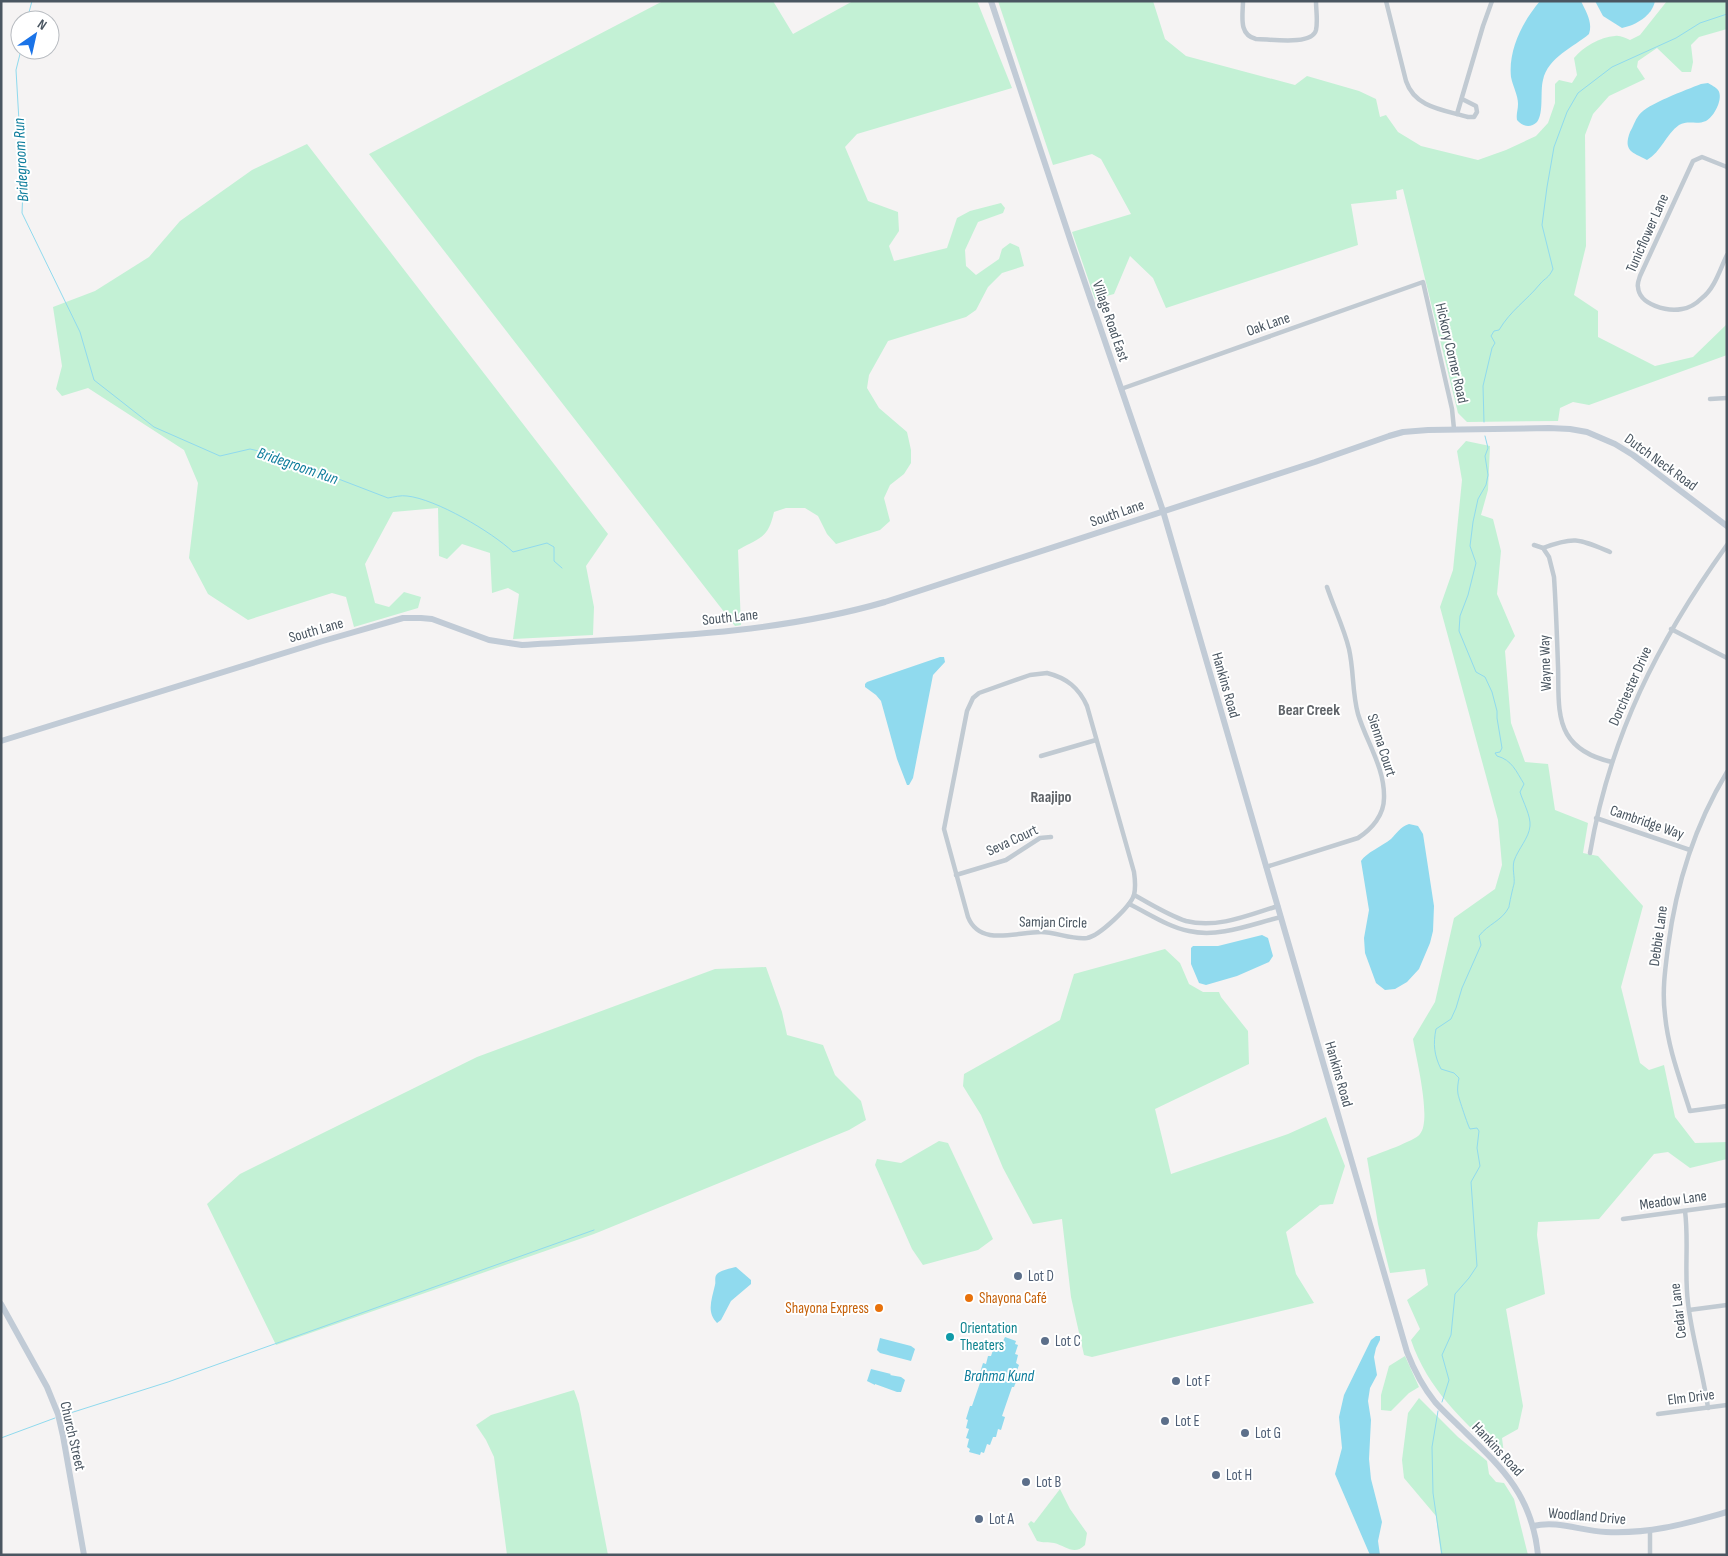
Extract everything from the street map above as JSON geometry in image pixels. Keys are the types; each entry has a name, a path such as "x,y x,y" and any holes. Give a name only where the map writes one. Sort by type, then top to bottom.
{"street":[{"name":"Village Road East","path":"989,1 1163,511 1179,566"},
{"path":"1243,1 1243,27 1246,35 1256,39 1304,40 1311,37 1316,30 1316,1"},
{"path":"1386,1 1406,81 1411,93 1426,105 1470,118 1477,112 1476,106 1462,99"},
{"path":"1457,114 1476,47 1492,1"},
{"name":"Tunicflower Lane","path":"1727,167 1702,157 1693,161 1640,276 1638,286 1640,296 1649,303 1662,308 1671,310 1684,309 1703,298 1713,285 1727,255"},
{"name":"Oak Lane","path":"1121,388 1423,282"},
{"name":"Hickory Corner Road","path":"1423,282 1452,409 1454,429"},
{"path":"1710,399 1727,398"},
{"name":"Dutch Neck Road","path":"1454,429 1549,428 1570,429 1596,435 1623,448 1727,526"},
{"name":"South Lane","path":"1,741 403,618 432,619 489,640 522,645 731,631 846,612 885,602 1389,436 1415,430 1454,429"},
{"path":"1534,545 1543,548 1563,540 1575,539 1610,552"},
{"name":"Dorchester Drive","path":"1590,853 1596,818 1612,762 1633,705 1671,629 1727,545"},
{"name":"Wayne Way","path":"1543,548 1551,562 1554,577 1559,703 1563,726 1568,735 1582,750 1612,762"},
{"name":"Hankins Road","path":"1179,566 1412,1365 1436,1402 1510,1479 1523,1500 1534,1526 1538,1555"},
{"name":"Sienna Court","path":"1266,866 1358,838 1368,832 1376,822 1383,807 1384,796 1376,758 1354,697 1352,666 1348,647 1327,588"},
{"path":"1671,629 1727,658"},
{"name":"Samjan Circle","path":"1047,674 1056,676 1072,684 1083,698 1096,740 1134,872 1134,896 1129,904 1096,935 1089,938 1081,939 1042,932 993,936 984,934 970,923 944,829 967,711 973,698 986,690 1030,675 1047,674"},
{"path":"1041,756 1096,740"},
{"name":"Debbie Lane","path":"1727,772 1706,810 1682,876 1672,918 1664,988 1667,1034 1690,1111 1727,1106"},
{"name":"Cambridge Way","path":"1596,818 1690,850"},
{"name":"Seva Court","path":"956,875 1006,860 1040,838 1051,838"},
{"path":"1134,896 1187,921 1211,923 1240,918 1278,906"},
{"path":"1129,904 1172,925 1190,931 1213,932 1281,916"},
{"path":"1240,918 1243,926"},
{"name":"Meadow Lane","path":"1623,1219 1727,1205"},
{"name":"Cedar Lane","path":"1685,1211 1688,1230 1686,1284 1689,1310 1708,1408"},
{"name":"Church Street","path":"1,1304 47,1387 58,1414 84,1555"},
{"path":"1689,1310 1727,1305"},
{"name":"Elm Drive","path":"1658,1414 1727,1406"},
{"name":"Woodland Drive","path":"1534,1526 1548,1523 1600,1532 1650,1531 1682,1525 1727,1512"},
{"path":"1650,1531 1650,1555"}],"green space":[{"path":"663,1 773,1 793,34 853,1 977,1 1012,88 857,134 845,147 868,201 898,212 899,231 889,246 894,261 947,248 957,218 970,211 1001,203 1005,208 1003,213 978,222 965,250 966,266 976,275 999,259 1002,249 1010,243 1019,247 1024,266 1002,273 988,287 976,310 966,317 888,341 869,375 867,388 879,408 907,432 911,450 911,463 904,474 890,485 884,498 890,521 880,530 836,544 827,534 818,516 805,508 786,508 774,512 766,532 738,550 741,625 735,626 369,154"},
{"path":"998,1 1153,1 1165,39 1186,56 1295,85 1307,76 1359,91 1376,99 1380,117 1386,115 1398,132 1421,146 1478,160 1536,136 1548,123 1555,103 1555,84 1559,80 1572,83 1577,75 1574,58 1587,46 1609,37 1619,36 1630,40 1640,35 1667,1 1727,1 1727,29 1699,37 1691,45 1693,62 1691,72 1682,72 1657,48 1638,61 1637,67 1645,79 1609,96 1593,114 1585,135 1586,246 1574,295 1598,311 1598,337 1655,366 1693,357 1727,324 1727,355 1589,405 1573,402 1560,408 1558,421 1467,422 1458,413 1403,189 1396,191 1397,199 1351,204 1358,245 1166,308 1153,278 1130,256 1114,294 1095,299 1072,232 1131,214 1101,159 1092,154 1053,165"},
{"path":"307,144 608,534 586,566 594,607 593,635 513,639 519,594 508,588 492,593 490,553 462,544 447,559 439,556 438,508 393,512 365,564 375,603 389,607 404,592 421,597 418,608 354,627 346,597 332,593 248,620 208,594 189,558 198,483 184,450 88,388 62,396 56,389 62,366 53,307 95,291 149,257 180,221 252,170"},
{"path":"1466,441 1490,446 1488,490 1481,515 1493,519 1501,551 1497,594 1515,636 1505,651 1511,723 1525,762 1548,764 1555,810 1588,823 1583,853 1598,856 1643,906 1621,987 1640,1063 1649,1070 1664,1065 1675,1117 1695,1143 1727,1142 1727,1159 1690,1168 1668,1152 1654,1154 1599,1219 1538,1222 1537,1235 1545,1294 1506,1309 1523,1406 1518,1429 1502,1438 1504,1454 1499,1455 1448,1403 1418,1358 1411,1340 1420,1329 1407,1300 1428,1285 1425,1269 1390,1273 1378,1224 1367,1158 1404,1144 1420,1134 1423,1127 1424,1103 1413,1039 1435,1002 1454,918 1495,889 1502,865 1498,820 1440,607 1453,570 1462,480 1457,451"},
{"path":"1165,949 1180,963 1189,984 1203,992 1219,992 1248,1031 1249,1064 1155,1109 1171,1174 1288,1134 1326,1117 1345,1166 1333,1204 1320,1205 1286,1232 1296,1274 1314,1303 1092,1357 1084,1355 1071,1297 1062,1219 1033,1224 1003,1168 981,1115 963,1086 964,1074 1060,1020 1074,974"},
{"path":"766,967 782,1012 787,1035 823,1045 835,1075 861,1101 866,1120 849,1130 594,1234 276,1345 207,1204 240,1174 477,1057 715,969"},
{"path":"939,1141 948,1143 993,1239 978,1250 923,1265 912,1249 875,1165 877,1159 901,1163"},
{"path":"1405,1356 1419,1387 1409,1393 1391,1411 1381,1410 1381,1395 1389,1366"},
{"path":"574,1390 579,1404 608,1555 507,1555 494,1457 476,1425 491,1415"},
{"path":"1419,1398 1458,1437 1487,1461 1489,1474 1496,1482 1504,1483 1514,1499 1528,1555 1441,1555 1436,1516 1404,1478 1402,1460 1408,1413"},
{"path":"1060,1489 1070,1509 1087,1533 1085,1545 1077,1550 1054,1543 1037,1541 1028,1524 1031,1521 1034,1523"}],"water":[{"path":"1540,1 1581,1 1588,17 1590,30 1589,34 1562,53 1550,65 1543,80 1539,118 1534,124 1526,126 1517,120 1518,101 1511,77 1512,57 1518,36"},
{"path":"1595,1 1655,1 1651,11 1643,19 1633,25 1622,28 1603,16"},
{"path":"1708,83 1720,93 1715,112 1709,119 1703,122 1679,125 1670,133 1652,157 1647,160 1630,150 1628,138 1630,132 1643,111 1667,98"},
{"path":"944,657 945,662 933,675 913,778 909,785 907,785 897,759 881,701 865,687 865,684"},
{"path":"1409,824 1418,826 1423,834 1434,906 1433,931 1419,969 1407,982 1395,989 1385,990 1376,983 1365,953 1364,938 1369,910 1361,861 1370,852 1391,839 1401,828"},
{"path":"1262,935 1268,938 1273,956 1269,962 1237,976 1206,985 1199,983 1191,964 1191,948 1193,946 1218,946"},
{"path":"736,1267 751,1280 751,1284 731,1301 721,1320 717,1323 712,1314 711,1300 717,1274 726,1269"},
{"path":"1376,1336 1380,1336 1374,1357 1377,1375 1370,1388 1368,1401 1371,1420 1369,1459 1371,1479 1382,1522 1378,1541 1380,1555 1370,1555 1335,1474 1342,1448 1339,1417 1344,1395 1371,1340"},
{"name":"Brahma Kund","path":"1005,1337 1016,1341 1015,1344 1018,1345 1015,1354 1018,1355 1016,1363 1019,1365 1016,1373 1019,1374 1014,1387 1012,1387 1002,1416 1005,1417 1001,1430 998,1429 996,1437 993,1437 990,1445 987,1444 984,1453 981,1452 980,1455 969,1452 970,1449 967,1447 969,1439 966,1438 969,1429 966,1428 968,1420 966,1419 982,1377 979,1376 983,1363 986,1364 988,1356 991,1356 994,1347 998,1348 1000,1340 1003,1341"},
{"path":"880,1338 911,1346 915,1349 911,1361 880,1353 877,1350"},
{"path":"871,1369 901,1377 905,1380 901,1392 867,1381"}],"waterway":[{"name":"Bridegroom Run","path":"30,10 32,1"},
{"path":"1484,422 1483,386 1492,348 1495,343 1491,336 1494,331 1499,330 1508,317 1553,269 1542,225 1547,187 1554,147 1567,112 1578,93 1612,67 1676,38 1700,23 1727,14"},
{"name":"Bridegroom Run","path":"18,60 16,70 23,190 22,213 80,332 94,380 154,427 220,456 250,449 276,455 388,498 398,496 419,498 448,510 478,526 513,552 547,543 554,547 554,561 562,568"},
{"path":"1442,1402 1449,1380 1442,1355 1451,1335 1455,1294 1477,1266 1471,1182 1480,1166 1477,1148 1479,1131 1477,1128 1470,1129 1467,1123 1458,1094 1459,1078 1454,1073 1441,1069 1434,1045 1435,1034 1436,1029 1451,1019 1456,1008 1462,988 1481,945 1479,936 1486,928 1503,916 1509,907 1514,884 1514,861 1528,835 1530,826 1528,813 1520,792 1524,784 1510,763 1495,753 1500,752 1502,748 1497,711 1492,692 1485,677 1476,672 1459,631 1460,616 1468,595 1476,563 1470,546 1473,522 1478,499 1486,485 1488,475 1485,456 1488,448 1485,436"},
{"path":"64,1415 168,1382 594,1230"},
{"path":"1438,1411 1432,1447 1433,1493 1442,1555"},
{"path":"1,1438 55,1418"}],"place":[{"name":"Lot D","path":"1018,1276"},
{"name":"Shayona Café","path":"969,1298"},
{"name":"Shayona Express","path":"879,1308"},
{"name":"Orientation Theaters","path":"950,1337"},
{"name":"Lot C","path":"1045,1341"},
{"name":"Lot F","path":"1176,1381"},
{"name":"Lot E","path":"1165,1421"},
{"name":"Lot G","path":"1245,1433"},
{"name":"Lot H","path":"1216,1475"},
{"name":"Lot B","path":"1026,1482"},
{"name":"Lot A","path":"979,1519"}],"district":[{"name":"Bear Creek","path":"1309,709"},
{"name":"Raajipo","path":"1051,796"}]}
